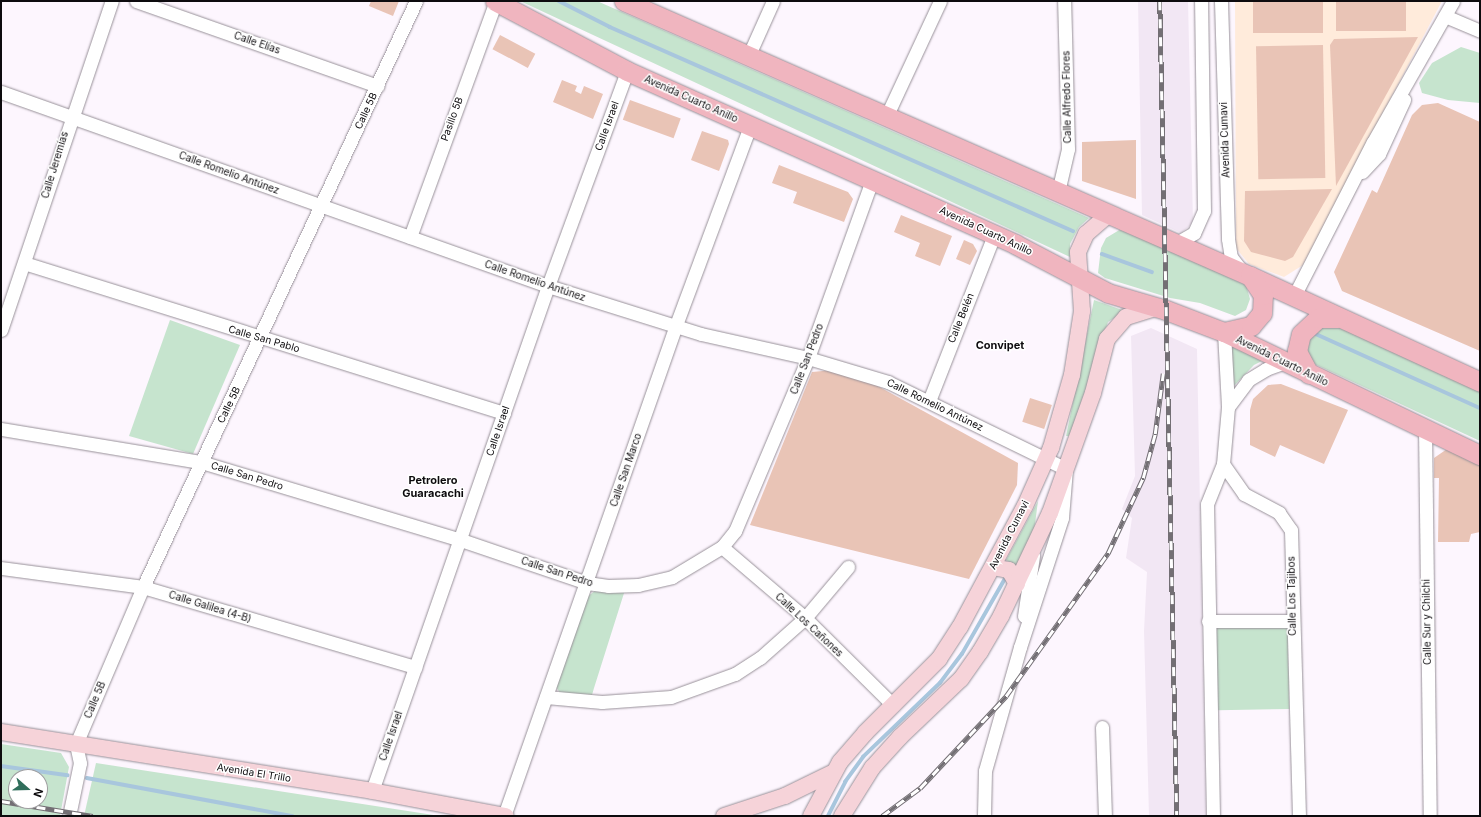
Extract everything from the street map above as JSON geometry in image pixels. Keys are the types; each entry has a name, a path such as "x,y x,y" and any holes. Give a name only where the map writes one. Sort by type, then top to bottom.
{"highway":[{"name":"Avenida Cuarto Anillo","path":"495,1 627,71 994,235 1108,293 1224,332 1309,374 1480,454"},
{"path":"624,1 748,57 1247,275 1292,298 1340,318 1480,382"},
{"path":"1224,332 1251,326 1262,313 1263,295 1247,275"},
{"path":"1309,374 1297,351 1301,334 1318,318 1340,318"}],"main road":[{"name":"Avenida Cumavi","path":"811,816 832,773 865,733 939,659 993,567 1046,459 1061,417 1080,337 1082,311 1078,261 1081,243 1091,227 1108,215"},
{"path":"842,816 872,768 900,737 961,679 994,628 1034,550 1066,469 1093,393 1107,339 1126,317 1156,308"},
{"path":"993,567 1009,570 1017,584"},
{"name":"Avenida El Trillo","path":"1,732 372,791 505,816"},
{"path":"724,816 785,796 832,773"}],"street":[{"name":"Calle Jeremías","path":"1,330 24,263 70,117 112,1"},
{"name":"Calle Elías","path":"136,1 378,86"},
{"name":"Calle 5B","path":"76,744 143,587 201,462 262,337 416,1"},
{"name":"Pasillo 5B","path":"410,237 495,1"},
{"path":"748,57 773,1"},
{"path":"886,117 940,1"},
{"name":"Calle Alfredo Flores","path":"1058,192 1068,149 1064,1"},
{"path":"1175,244 1194,233 1203,217 1200,1"},
{"name":"Avenida Cumavi","path":"1221,1 1228,239 1231,257 1247,275"},
{"path":"1292,298 1352,182 1379,154 1393,130 1409,79 1453,1"},
{"path":"1445,16 1480,31"},
{"name":"Calle Israel","path":"372,791 461,540 548,286 627,71"},
{"name":"Calle Romelio Antúnez","path":"1,92 548,286 707,335 808,358 888,382 1066,469"},
{"path":"1202,111 1213,118 1224,110"},
{"name":"Calle San Marco","path":"505,816 676,325 750,126"},
{"name":"Calle San Pedro","path":"1,429 201,462 461,540 587,583 608,586 638,585 672,577 722,547 735,531 808,358 872,180"},
{"name":"Calle Belén","path":"929,401 994,235"},
{"name":"Calle San Pablo","path":"24,263 504,413"},
{"path":"1213,816 1208,621 1207,504 1223,464 1228,407 1224,332"},
{"path":"1228,407 1248,380 1266,369 1285,362"},
{"name":"Calle Sur y Chilchi","path":"1425,428 1430,816"},
{"name":"Calle Los Tajibos","path":"1223,464 1244,494 1279,513 1291,530 1292,621 1299,816"},
{"path":"984,816 985,771 1020,647 1062,518 1066,469"},
{"name":"Calle Los Cañones","path":"722,547 805,618 893,705"},
{"path":"1020,647 1034,550"},
{"path":"546,697 602,702 671,697 735,674 760,658 805,618 848,566"},
{"name":"Calle Galilea (4-B)","path":"1,568 143,587 415,667"},
{"path":"1208,621 1292,621"},
{"path":"1102,727 1105,816"},
{"path":"69,816 80,763 76,744"}],"shaded area":[{"path":"1138,1 1188,1 1193,223 1181,233 1142,215"},
{"path":"1235,1 1442,1 1303,265 1284,277 1249,264 1236,248"},
{"path":"1151,328 1197,349 1206,816 1149,816 1144,631 1147,572 1126,558 1132,518 1122,509 1135,476 1131,336"}],"green space":[{"path":"520,1 597,1 1089,218 1079,227 1070,244 1070,257"},
{"path":"1461,47 1480,53 1480,103 1448,100 1422,93 1419,83 1432,63"},
{"path":"1121,229 1246,285 1250,299 1246,310 1235,316 1200,303 1170,298 1105,278 1098,273 1101,248 1106,238"},
{"path":"1094,300 1125,311 1108,322 1070,436 1066,436"},
{"path":"170,320 240,345 193,454 129,436"},
{"path":"1336,324 1480,390 1480,441 1308,361 1305,344 1318,326"},
{"path":"1232,344 1266,359 1254,365 1231,389"},
{"path":"1038,501 1033,539 1020,568 1006,560"},
{"path":"596,590 625,590 592,695 560,693 556,687 587,597"},
{"path":"1288,624 1289,709 1217,710 1216,625"},
{"path":"1,744 61,753 69,767 60,816 1,816"},
{"path":"96,763 440,816 84,816"}],"building":[{"path":"371,1 399,1 393,16 369,6"},
{"path":"1253,1 1323,1 1323,33 1253,33"},
{"path":"1336,1 1406,1 1406,31 1336,31"},
{"path":"500,35 535,54 528,68 492,49"},
{"path":"1418,37 1336,186 1330,45 1334,39"},
{"path":"1323,45 1325,178 1258,179 1256,46"},
{"path":"562,80 577,86 575,91 581,94 584,86 603,94 593,119 553,102"},
{"path":"630,100 681,118 674,138 623,120"},
{"path":"1438,103 1480,122 1480,351 1342,291 1334,272 1372,190 1377,193 1412,115 1422,105"},
{"path":"702,131 728,140 729,144 719,171 691,160"},
{"path":"1136,140 1136,199 1082,181 1082,142"},
{"path":"779,165 848,192 853,199 844,222 793,203 797,192 772,183"},
{"path":"1332,189 1293,257 1285,261 1251,252 1244,241 1245,191"},
{"path":"901,215 952,236 940,266 915,256 920,243 894,232"},
{"path":"964,240 973,244 977,251 970,265 956,259"},
{"path":"833,370 865,379 1018,463 1017,485 969,579 750,525 812,372"},
{"path":"1281,384 1348,410 1324,464 1280,445 1275,457 1250,445 1250,410 1253,399 1268,385"},
{"path":"1030,398 1052,405 1044,429 1022,422"},
{"path":"1447,449 1480,464 1480,532 1471,534 1469,542 1438,542 1439,478 1434,478 1434,458"}],"waterway":[{"path":"559,1 610,27 1073,231"},
{"path":"1102,254 1152,272"},
{"path":"1316,334 1480,408"},
{"path":"828,816 845,782 863,757 940,683 962,654 1007,575"},
{"path":"1,766 67,775"},
{"path":"87,778 293,816"}],"railway":[{"path":"1160,1 1177,816"},
{"path":"882,816 920,788 1006,696 1108,553 1143,478 1155,434 1163,374"},
{"path":"1,801 93,816"}],"district":[{"name":"Convipet","path":"1000,345"},
{"name":"Petrolero Guaracachi","path":"433,487"}]}
